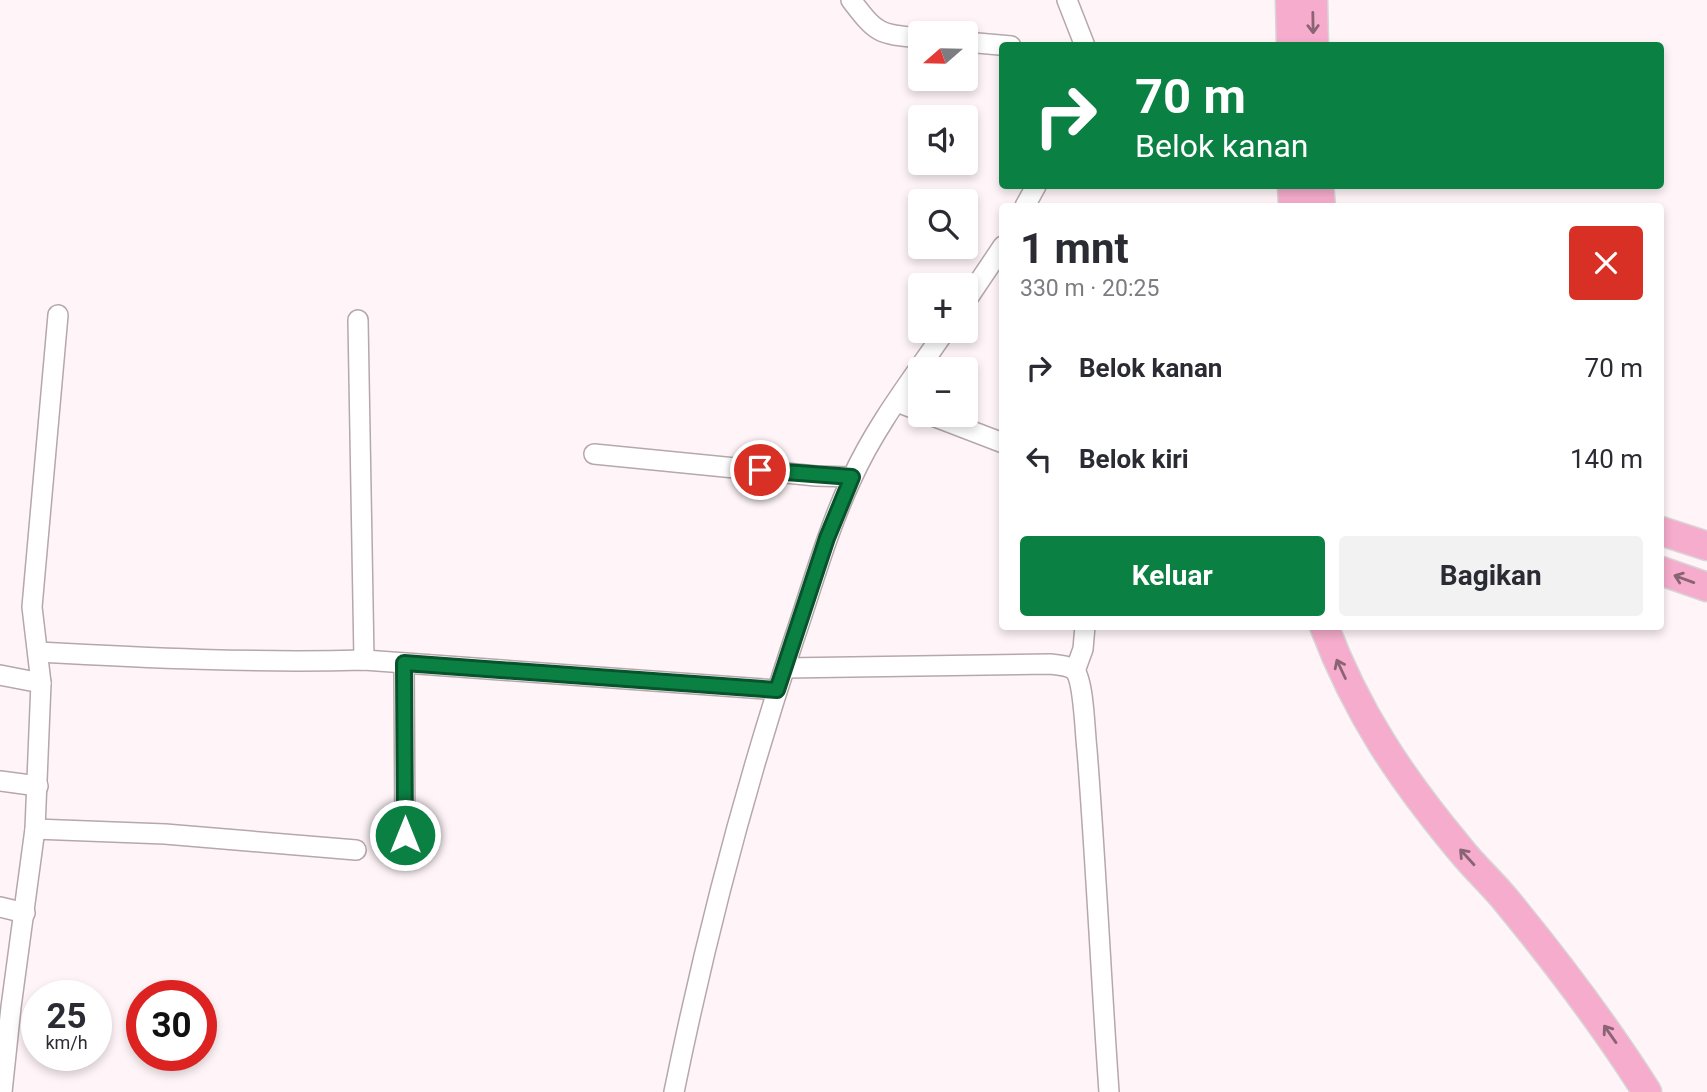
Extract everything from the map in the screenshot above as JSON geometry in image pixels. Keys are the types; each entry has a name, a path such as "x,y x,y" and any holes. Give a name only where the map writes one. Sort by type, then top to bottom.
{"highway":[{"path":"1290,0 1290,42"},
{"path":"1313,0 1314,42"},
{"path":"1664,532 1707,546"},
{"path":"1664,571 1707,587"},
{"path":"1326,630 1344,677 1390,759 1461,850 1563,970 1619,1047 1647,1092"}],"street":[{"path":"851,0 869,24 885,34 908,36"},
{"path":"1067,0 1083,42"},
{"path":"978,42 999,45"},
{"path":"978,282 999,252"},
{"path":"2,1092 4,1038 35,829 41,683 32,607 58,315"},
{"path":"358,320 364,660"},
{"path":"674,1092 725,873 777,690 827,538 852,477 880,427 937,343"},
{"path":"897,402 908,406"},
{"path":"961,427 999,441"},
{"path":"594,454 816,476 852,477"},
{"path":"1075,671 1083,649 1085,630"},
{"path":"38,652 187,660 364,660 777,690"},
{"path":"404,663 405,835"},
{"path":"785,668 1050,664 1075,671 1083,710 1089,773 1109,1092"},
{"path":"0,675 41,683"},
{"path":"0,781 38,786"},
{"path":"35,829 165,834 356,850"},
{"path":"0,907 24,913"}],"route":[{"path":"405,835 404,663 777,690 827,538 852,477 760,470"}]}
